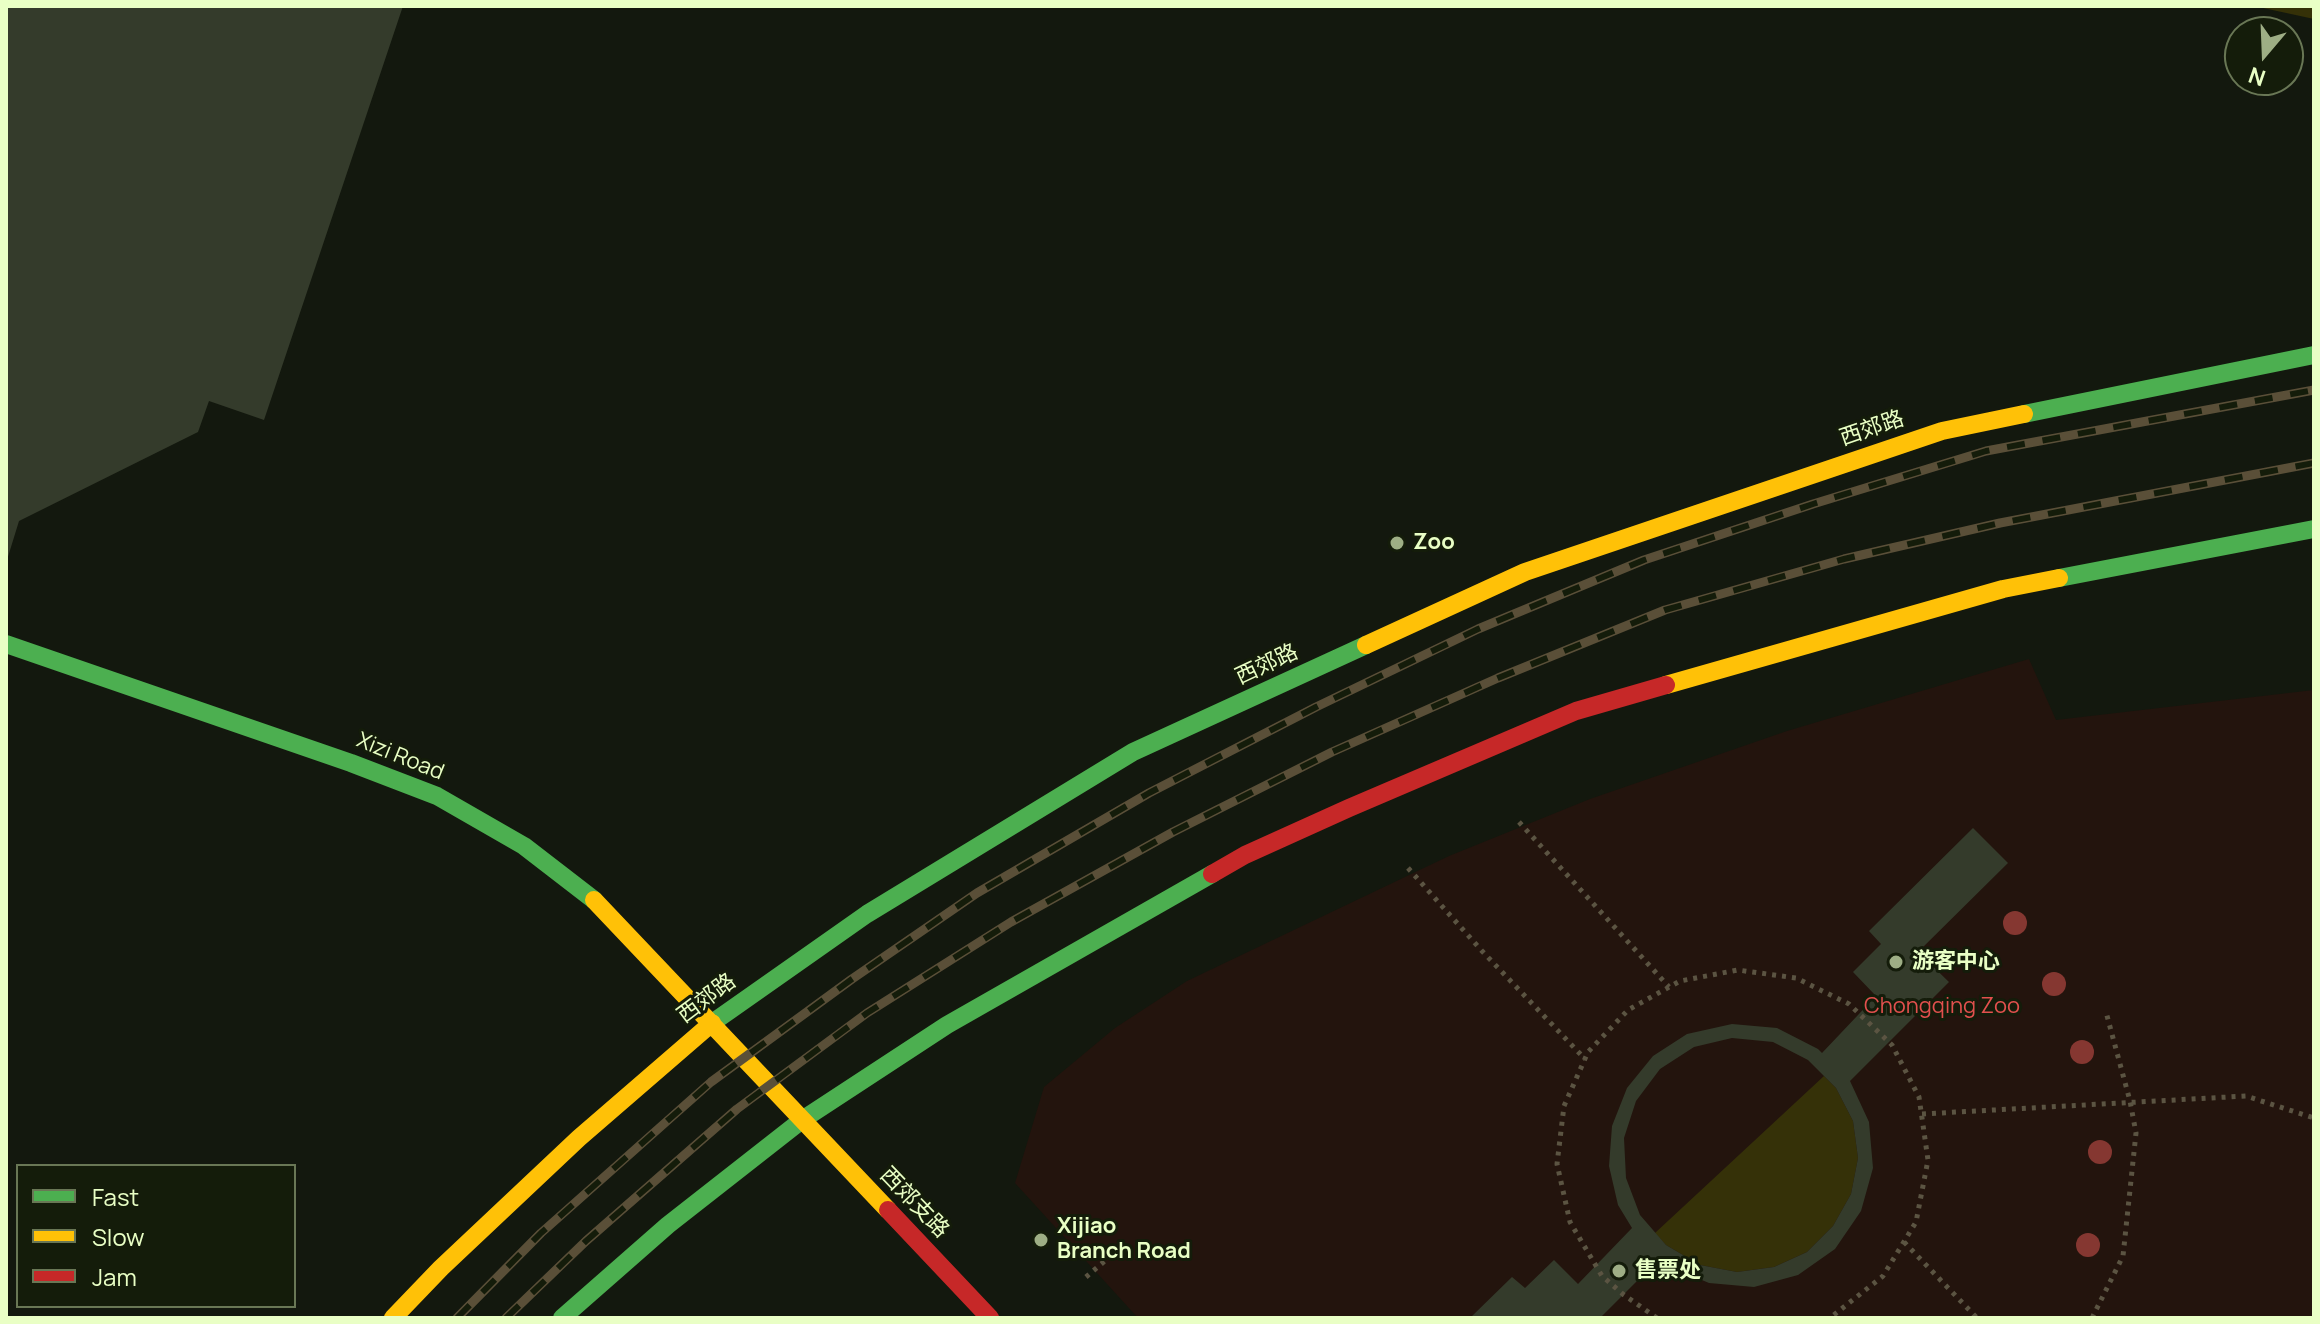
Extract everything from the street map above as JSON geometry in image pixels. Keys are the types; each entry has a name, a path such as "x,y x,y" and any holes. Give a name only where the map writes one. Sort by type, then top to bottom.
{"main road":[{"name":"西郊路","path":"393,1318 441,1268 579,1138 712,1023 867,914 1133,752 1525,572 1942,431 2314,355"},
{"path":"562,1318 668,1225 802,1120 947,1025 1245,855 1576,711 2003,589 2314,529"},
{"name":"Xizi Road","path":"6,644 351,763 437,796 524,846 598,903 802,1120"},
{"name":"西郊支路","path":"802,1120 990,1318"}],"path":[{"path":"1519,822 1669,987"},
{"path":"1408,868 1585,1059"},
{"path":"1657,1318 1602,1276 1570,1222 1557,1164 1564,1106 1585,1059 1628,1010 1680,981 1738,970 1796,978 1849,1004 1892,1045 1919,1097 1928,1160 1916,1222 1883,1276 1830,1318"},
{"path":"2092,1318 2123,1256 2136,1133 2106,1012"},
{"path":"1922,1114 2246,1096 2314,1118"},
{"path":"1904,1242 1977,1318"},
{"path":"1086,1277 1120,1248"}],"green space":[{"name":"Chongqing Zoo","path":"2029,659 2056,720 2314,690 2314,1318 1138,1318 1015,1183 1044,1087 1115,1028 1187,981 1449,856 1590,799 1787,731"}],"shaded area":[{"path":"2254,6 2314,6 2314,19"},
{"path":"1824,1076 1836,1088 1853,1121 1858,1158 1851,1194 1833,1226 1807,1252 1774,1267 1737,1272 1700,1265 1666,1245 1655,1233"}],"building":[{"path":"6,6 403,6 264,420 209,401 198,432 19,521 7,560"},
{"path":"1973,828 2008,863 1918,952 1949,982 1850,1081 1869,1122 1873,1168 1861,1211 1835,1249 1798,1275 1754,1287 1709,1283 1671,1267 1660,1258 1600,1318 1470,1318 1512,1277 1525,1288 1554,1260 1578,1284 1632,1228 1618,1205 1609,1166 1612,1126 1627,1088 1653,1056 1687,1034 1732,1024 1777,1028 1822,1053 1876,996 1853,972 1881,944 1869,931","holes":["1732,1038 1773,1042 1808,1060 1836,1088 1853,1121 1858,1158 1851,1194 1833,1226 1807,1252 1774,1267 1737,1272 1700,1265 1666,1245 1640,1215 1626,1178 1624,1138 1636,1101 1660,1069 1694,1047"]}],"railway":[{"path":"457,1318 541,1233 711,1082 852,979 977,893 1149,793 1316,707 1478,629 1644,560 1813,504 1986,451 2314,390"},
{"path":"506,1318 586,1241 737,1109 867,1013 1011,922 1173,832 1332,752 1498,678 1665,610 1844,559 2000,523 2314,463"}],"traffic: fast":[{"path":"2024,414 2314,355"},
{"path":"2059,578 2314,529"},
{"path":"6,644 351,763 437,796 524,846 594,900"},
{"path":"712,1023 867,914 1133,752 1366,645"},
{"path":"562,1318 668,1225 802,1120 947,1025 1212,874"}],"traffic: slow":[{"path":"1366,645 1525,572 1942,431 2024,414"},
{"path":"1666,685 2003,589 2059,578"},
{"path":"594,900 888,1210"},
{"path":"393,1318 441,1268 579,1138 712,1023"}],"traffic: jam":[{"path":"1212,874 1245,855 1349,808 1576,711 1666,685"},
{"path":"888,1210 990,1318"}],"place":[{"name":"Zoo","path":"1397,543"},
{"name":"游客中心","path":"1896,962"},
{"name":"Xijiao Branch Road","path":"1041,1240"},
{"name":"售票处","path":"1619,1271"}]}
